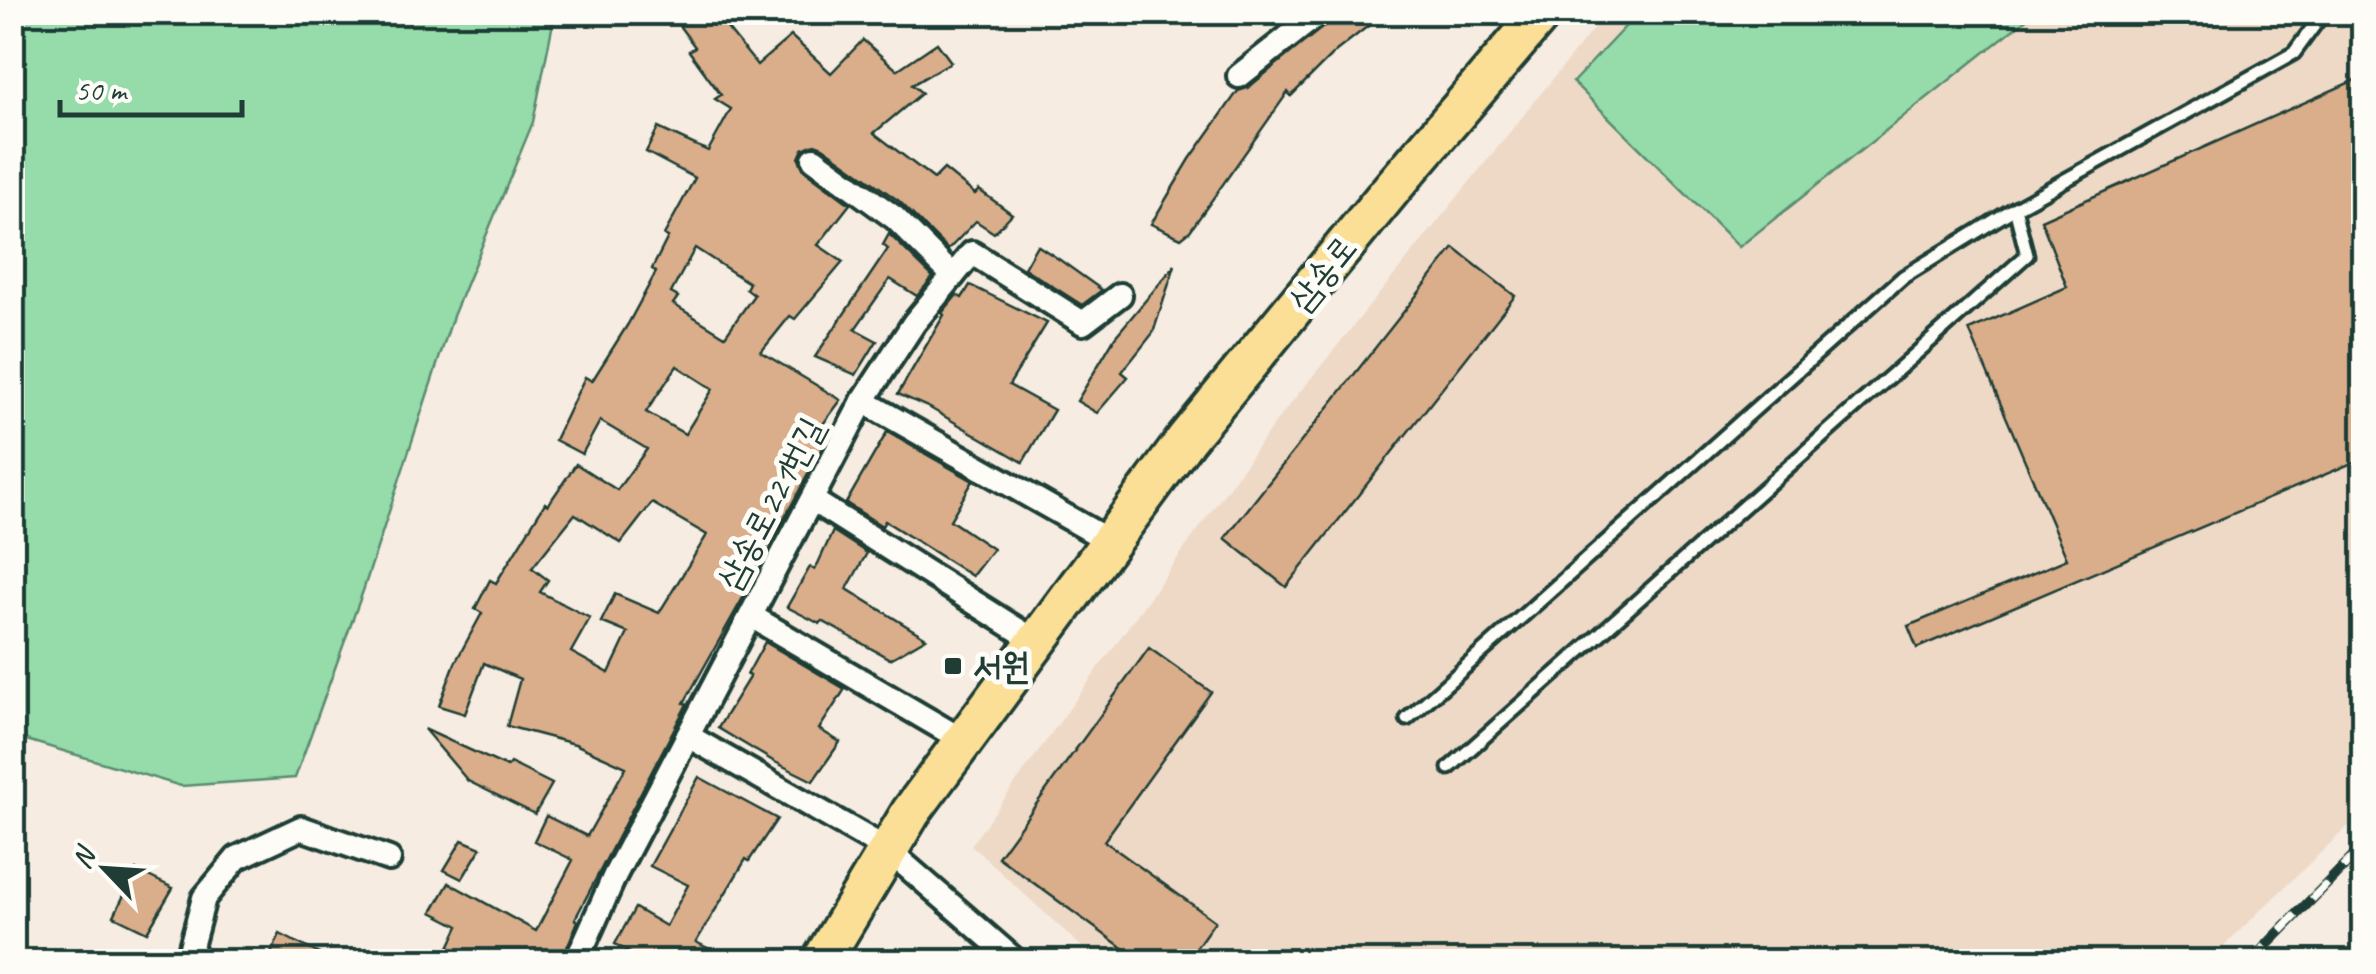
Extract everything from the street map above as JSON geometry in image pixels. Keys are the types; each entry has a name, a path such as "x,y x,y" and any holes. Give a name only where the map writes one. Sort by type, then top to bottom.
{"main road":[{"name":"삼송로","path":"821,962 910,812 1188,438 1543,12"}],"street":[{"path":"1239,76 1320,12"},
{"path":"814,160 895,218 953,276 972,253 1083,323 1120,295"},
{"name":"삼송로221번길","path":"576,962 615,875 863,401 914,323 953,276"},
{"path":"863,401 1111,542"},
{"path":"812,500 1037,642"},
{"path":"751,616 964,741"},
{"path":"688,736 888,850 1017,962"},
{"path":"188,962 204,898 237,858 301,828 389,859"}],"lane":[{"path":"1407,718 1902,276 2015,208 2294,54 2324,12"},
{"path":"1449,768 2027,255 2015,208"}],"path":[{"path":"2355,962 2364,953"}],"shaded area":[{"path":"1606,13 2363,13 2363,812 2208,961 1097,961 971,845 1275,423"}],"green space":[{"path":"1639,12 2034,13 1739,247 1573,82"},
{"path":"12,13 555,13 533,122 453,316 363,591 295,778 181,786 13,736"}],"building":[{"path":"669,12 714,12 757,65 791,36 831,73 863,40 897,70 937,43 951,62 912,85 922,93 874,133 934,179 944,169 975,194 979,190 1012,214 994,233 976,221 948,250 899,201 823,147 815,144 803,149 799,158 804,170 850,204 818,245 843,262 761,352 841,400 820,428 830,433 744,584 749,587 684,703 687,704 575,919 578,921 561,962 442,962 459,926 432,912 449,883 536,931 573,860 534,841 546,816 587,836 626,767 575,744 507,726 520,679 484,663 465,714 439,706 455,663 482,613 475,609 490,580 496,583 545,503 548,505 576,464 617,490 647,449 600,421 582,454 555,440 585,377 592,381 656,272 652,269 668,237 664,235 695,178 646,152 658,128 708,151 731,109 715,99 721,95 689,51 695,47","holes":["695,248 749,283 746,289 754,295 725,336 673,304 678,297 671,293","677,366 713,389 685,434 646,412","652,503 707,535 659,613 615,594 601,622 628,633 609,673 571,652 590,618 540,592 548,580 532,568 575,514 621,543"]},
{"path":"1340,12 1386,12 1335,52 1291,96 1288,92 1190,231 1181,238 1151,224 1238,91 1248,88"},
{"path":"2364,76 2364,458 1917,648 1908,626 2067,559 1969,330 2067,287 2041,220"},
{"path":"889,234 933,277 917,296 890,279 855,329 877,341 856,375 815,357 888,249 883,245"},
{"path":"1037,245 1102,290 1082,305 1024,268"},
{"path":"1454,248 1515,296 1286,587 1225,538"},
{"path":"1175,265 1153,333 1122,372 1128,377 1097,413 1077,401 1115,337"},
{"path":"970,285 1047,323 1009,385 1054,410 1023,462 898,394 942,313 957,295 962,298"},
{"path":"887,432 973,481 950,520 993,549 972,576 885,521 882,526 846,503"},
{"path":"833,531 867,553 847,589 926,638 890,659 822,621 820,624 787,607 810,567 815,570"},
{"path":"765,642 845,689 819,729 840,742 813,781 718,728 750,676 747,675"},
{"path":"1149,648 1211,692 1104,841 1215,921 1186,962 1142,962 998,857"},
{"path":"424,729 552,784 535,814 468,781"},
{"path":"699,777 777,819 749,861 746,859 696,942 735,962 646,962 615,944 635,908 666,926 688,885 650,866"},
{"path":"462,840 481,848 462,879 444,870"},
{"path":"136,870 173,888 147,932 114,916"},
{"path":"280,934 335,962 267,962"}],"railway":[{"path":"2250,962 2364,846"}],"place":[{"name":"서원","path":"953,666"}]}
